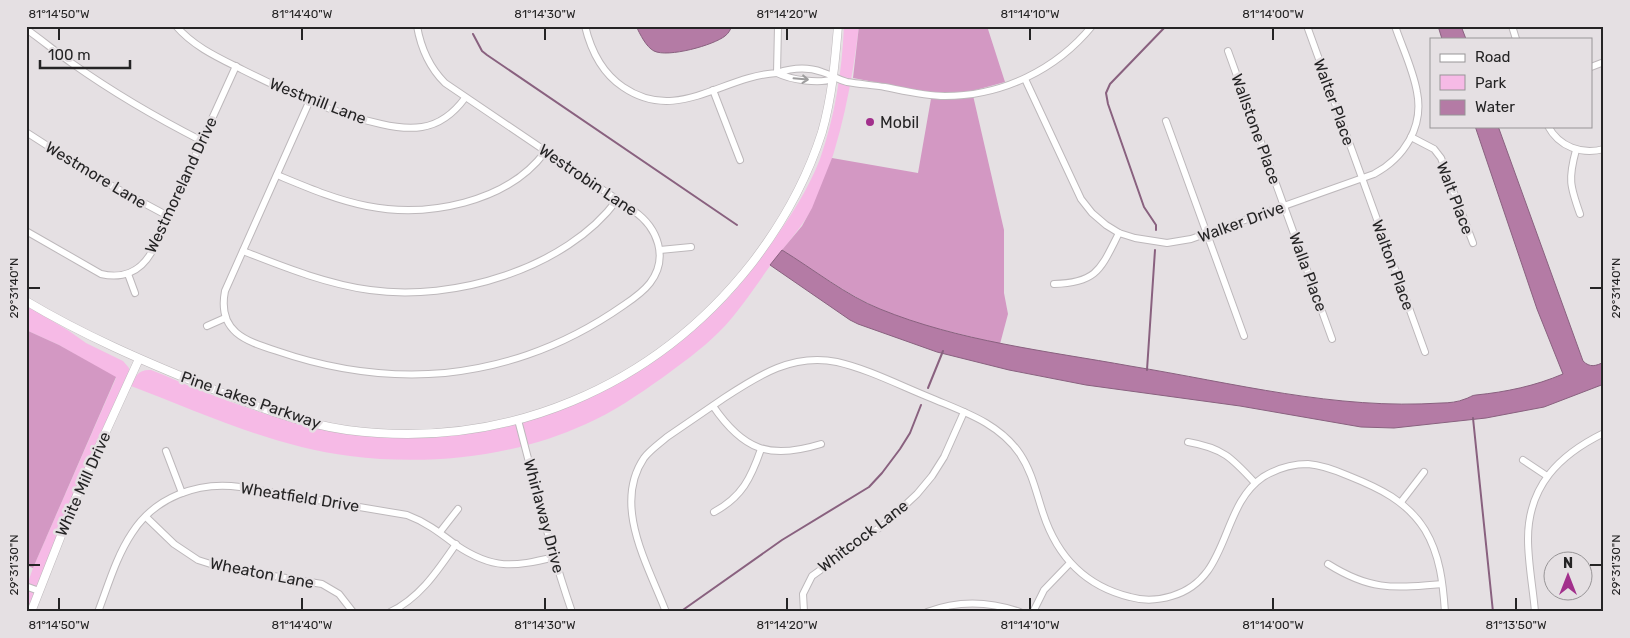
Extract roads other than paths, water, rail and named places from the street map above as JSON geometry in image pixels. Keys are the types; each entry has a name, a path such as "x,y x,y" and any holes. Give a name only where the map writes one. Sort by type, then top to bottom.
{"street":[{"name":"Westmill Lane","path":"176,26 197,45 236,66 310,100 376,123 395,127 431,125 443,120 454,112 465,98"},
{"name":"Westrobin Lane","path":"416,26 421,46 430,66 445,83 639,214 648,223 657,237 660,250"},
{"path":"585,26 600,64 612,78 631,92 649,99 671,101 687,99 756,76 791,69 821,72 833,78 926,94 948,96 988,91 1025,78 1042,69 1063,55 1092,26"},
{"path":"777,72 778,26"},
{"name":"Pine Lakes Parkway","path":"26,301 75,328 139,359 264,408 306,422 340,429 395,434 437,433 518,420 573,401 629,373 673,343 725,295 767,243 796,194 813,158 830,101 838,26"},
{"name":"Walter Place","path":"1307,26 1362,178"},
{"name":"Walker Drive","path":"1025,78 1081,199 1096,217 1120,233 1142,240 1167,243 1207,234 1362,178 1393,162 1411,137 1418,115 1418,94 1394,26"},
{"path":"1512,26 1516,38"},
{"path":"26,29 72,63 134,104 202,141"},
{"name":"Wallstone Place","path":"1228,51 1284,206"},
{"path":"1592,67 1604,62"},
{"name":"Westmoreland Drive","path":"128,274 139,268 146,261 236,66"},
{"path":"777,72 788,78 819,81 833,78"},
{"path":"713,90 740,160"},
{"path":"310,100 225,292 223,304 225,318 235,332 246,340 325,366 346,370 390,374 461,371 527,356 594,325 649,285 659,263 660,250 691,247"},
{"path":"1166,121 1244,336"},
{"path":"1550,128 1558,139 1576,150 1590,152 1604,150"},
{"name":"Westmore Lane","path":"26,132 99,179 168,216"},
{"name":"Walt Place","path":"1411,137 1434,149 1441,158 1473,244"},
{"path":"1576,150 1571,168 1570,182 1580,214"},
{"path":"277,175 326,194 367,206 401,210 426,209 462,203 495,190 528,171 545,152"},
{"name":"Walton Place","path":"1362,178 1425,352"},
{"path":"243,251 316,278 351,287 401,292 442,290 494,279 537,262 582,234 617,200"},
{"name":"Walla Place","path":"1284,206 1332,338"},
{"path":"26,231 98,273 113,276 128,274 135,293"},
{"path":"1054,284 1080,282 1093,275 1104,262 1120,233"},
{"path":"207,326 225,318"},
{"name":"White Mill Drive","path":"31,612 77,495 139,359"},
{"path":"666,612 634,529 631,513 632,487 642,463 655,447 768,370 787,363 815,360 834,361 850,366 964,412 992,426 1018,451 1030,472 1049,530 1070,563 1090,580 1112,591 1128,596 1153,599 1178,594 1198,581 1213,564 1241,501 1255,483 1269,473 1284,467 1314,464 1372,486 1401,502 1416,517 1429,537 1438,560 1445,612"},
{"path":"713,406 735,434 762,449 777,452 794,451 820,444"},
{"name":"Whitcock Lane","path":"804,612 803,594 812,576 886,523 917,494 932,476 944,457 964,412"},
{"name":"Whirlaway Drive","path":"518,420 572,612"},
{"path":"1535,612 1528,550 1528,529 1534,502 1547,476 1571,452 1604,433"},
{"path":"1188,442 1206,446 1227,455 1255,483"},
{"path":"714,512 734,499 744,489 752,476 762,449"},
{"path":"166,451 182,493"},
{"path":"1523,460 1547,476"},
{"path":"1401,502 1424,472"},
{"name":"Wheatfield Drive","path":"98,612 124,546 132,532 159,506 182,493 213,486 240,487 400,514 420,520 481,559 497,564 519,565 555,557"},
{"path":"440,532 458,509"},
{"name":"Wheaton Lane","path":"146,517 174,544 198,560 220,567 322,584 339,594 353,612"},
{"path":"390,612 420,591 456,544"},
{"path":"1033,612 1044,590 1070,563"},
{"path":"1328,564 1357,580 1384,587 1442,584"},
{"path":"27,586 39,590"},
{"path":"927,612 943,606 970,603 993,604 1020,612"}],"water":[{"path":"636,26 732,26 726,35 719,40 691,50 661,53 648,47"},
{"path":"1438,26 1461,26 1466,38 1442,38"},
{"path":"1476,128 1499,128 1583,361 1593,366 1604,362 1604,384 1544,407 1486,418 1394,428 1361,427 1240,406 1086,385 1009,370 937,352 858,324 770,265 782,250 868,304 910,320 971,337 1285,394 1362,403 1456,402 1475,395 1531,385 1563,374 1537,309"}],"waterway":[{"path":"1156,230 1156,225 1144,207 1108,104 1106,93 1110,84 1166,26"},
{"path":"473,34 482,51 487,55 737,225"},
{"path":"1147,370 1155,250"},
{"path":"928,388 943,351"},
{"path":"680,612 782,540 869,487 900,449 910,433 921,405"},
{"path":"1473,418 1493,612"}],"place":[{"name":"Mobil","path":"870,122"}]}
